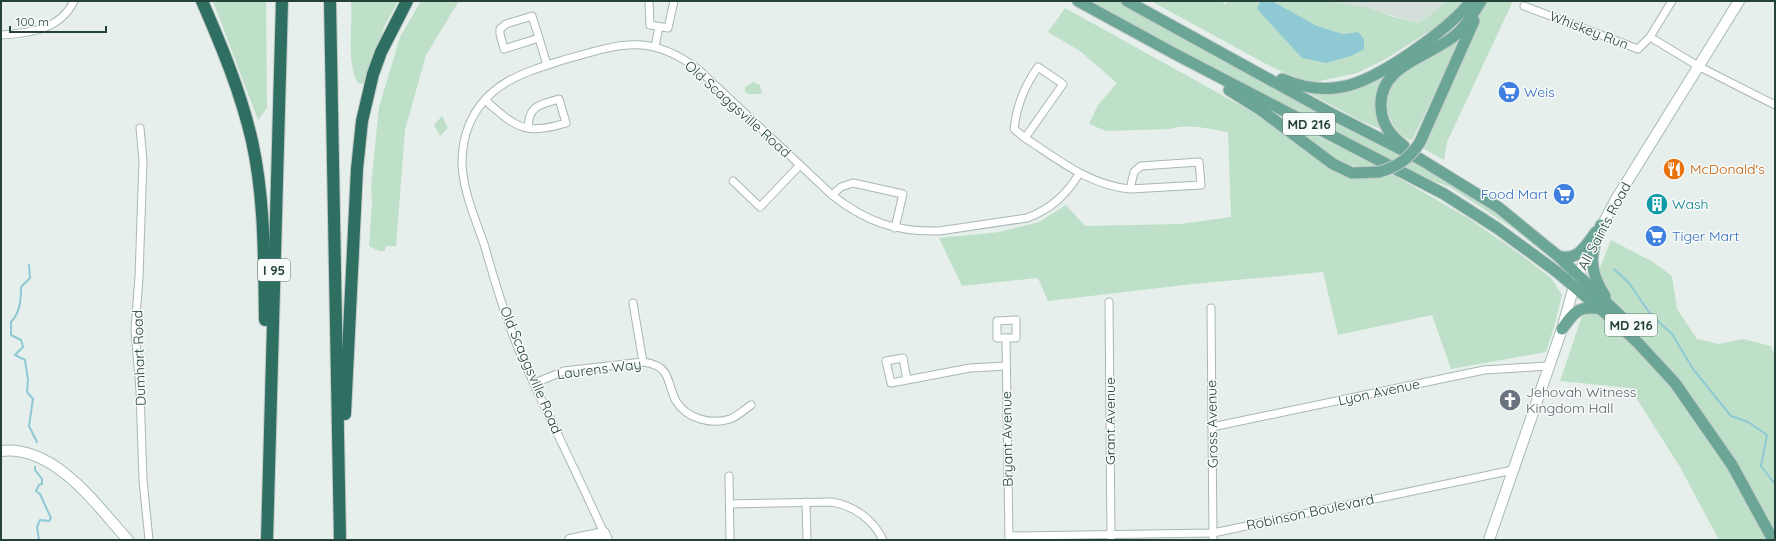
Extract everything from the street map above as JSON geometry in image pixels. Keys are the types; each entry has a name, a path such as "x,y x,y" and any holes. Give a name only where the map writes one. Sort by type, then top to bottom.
{"highway":[{"path":"202,1 238,90 253,142 258,175 263,230 269,450"},
{"name":"I 95","path":"267,540 282,1"},
{"path":"330,1 340,540"},
{"path":"340,489 347,394 357,169 362,121 373,74 381,52 407,1"}],"main road":[{"name":"MD 216","path":"1078,1 1175,54 1444,194 1497,228 1574,286 1639,344 1675,383"},
{"name":"MD 216","path":"1128,1 1334,115 1420,159 1498,208 1558,256 1633,328 1660,360 1732,465 1773,540"},
{"path":"1184,33 1294,84 1312,88 1328,89 1358,83 1385,69 1453,22 1471,1"},
{"path":"1175,54 1260,110 1333,164 1352,173 1378,172 1394,167 1407,159 1420,142 1482,1"},
{"path":"1420,159 1391,134 1384,124 1381,103 1382,92 1387,82 1402,66 1441,45 1462,30 1482,1"},
{"path":"1558,256 1565,258 1576,255 1601,225"},
{"path":"1601,225 1593,251 1594,272 1607,298 1633,328"},
{"path":"1562,329 1570,318 1579,310 1589,307 1602,310"}],"street":[{"path":"1,35 22,34 48,27 58,21 67,12 74,1"},
{"path":"649,1 650,25 668,28 674,1"},
{"name":"Whiskey Run","path":"1524,6 1635,48 1641,48 1650,37 1672,1"},
{"name":"All Saints Road","path":"1489,540 1562,329 1574,286 1601,225 1739,1"},
{"path":"539,38 504,48 500,29 506,24 532,16 539,38 547,65"},
{"path":"655,47 659,27"},
{"name":"Whiskey Run","path":"1650,37 1698,66 1775,104"},
{"name":"Old Scaggsville Road","path":"606,536 511,328 464,180 462,163 466,136 470,124 485,100 498,87 511,78 547,65 624,44 641,44 655,47 680,57 699,70 832,195 857,213 878,223 895,228 939,231 1027,218 1056,203 1071,187 1080,174"},
{"path":"1025,138 1063,84 1038,67 1028,82 1016,111 1014,129 1025,138 1080,174 1104,184 1130,189 1201,185 1199,162 1141,166 1134,172 1130,189"},
{"path":"485,100 509,121 528,128 539,129 566,123 559,99 535,107 530,112 528,128"},
{"name":"Dumhart Road","path":"140,128 143,161 136,329 143,480 149,540"},
{"path":"733,181 760,207 800,165"},
{"path":"832,195 841,187 853,183 903,194 895,228"},
{"name":"Grant Avenue","path":"1109,302 1111,537"},
{"path":"633,303 643,362"},
{"name":"Gross Avenue","path":"1211,308 1213,536"},
{"name":"Bryant Avenue","path":"1006,338 1009,538"},
{"name":"Laurens Way","path":"535,383 564,371 643,362 651,363 664,371 677,403 681,408 695,418 712,421 731,419 751,405"},
{"path":"907,380 970,368 1006,366"},
{"name":"Lyon Avenue","path":"1212,427 1484,370 1548,366"},
{"path":"1,451 20,452 44,460 59,468 78,485 128,540"},
{"name":"Robinson Boulevard","path":"1009,538 1213,536 1513,470"},
{"path":"729,476 730,540"},
{"path":"806,502 807,540"},
{"path":"730,504 832,502 852,508 870,521 877,529 883,540"},
{"path":"570,540 606,536"}],"shaded area":[{"path":"1326,1 1446,1 1437,10 1418,23 1383,13"}],"green space":[{"path":"213,1 266,1 267,108 258,120"},
{"path":"351,1 398,1 384,27 376,54 363,84 358,83 352,65"},
{"path":"421,1 459,1 426,55 405,130 396,246 386,246 385,251 379,251 369,246 372,203 371,186 379,107 400,37"},
{"path":"1088,1 1120,1 1214,54 1438,174 1528,236 1561,266 1511,227 1450,187 1425,178 1307,119 1243,86"},
{"path":"1151,1 1222,1 1226,5 1226,1 1260,1 1258,9 1302,58 1358,32 1343,34 1317,26 1272,1 1326,1 1370,8 1390,16 1418,23 1437,10 1446,1 1464,1 1445,21 1386,59 1357,73 1315,82 1300,80 1268,65"},
{"path":"1486,1 1513,1 1447,142 1444,160 1421,147"},
{"path":"1065,8 1256,114 1341,175 1364,179 1381,177 1390,173 1468,218 1517,252 1551,278 1562,295 1546,352 1451,369 1432,315 1338,335 1323,272 1193,284 1048,301 1038,278 962,286 939,238 999,232 1039,222 1066,205 1085,226 1180,224 1231,217 1228,132 1191,127 1106,131 1089,124 1098,105 1117,83 1080,51 1048,32"},
{"path":"1466,13 1465,22 1382,84 1385,131 1359,120 1311,94 1309,91 1351,89"},
{"path":"1462,36 1412,140 1406,138 1395,128 1388,112 1387,101 1391,86 1394,81 1406,70 1425,57"},
{"path":"753,82 760,85 762,94 748,94 745,92 745,87"},
{"path":"442,116 448,128 440,136 434,125"},
{"path":"1286,122 1381,166 1354,166 1342,162 1319,149"},
{"path":"1611,240 1653,262 1672,276 1677,309 1697,339 1719,344 1743,339 1771,346 1775,357 1775,540 1719,540 1680,467 1630,388 1560,381 1588,298"}],"water":[{"path":"1260,1 1272,1 1317,26 1343,34 1358,32 1364,39 1364,49 1351,56 1326,63 1302,58 1257,9"}],"waterway":[{"path":"29,265 30,278 21,287 18,310 11,322 11,335 21,340 23,347 15,355 25,360 28,380 27,392 33,399 29,426 37,442"},
{"path":"1614,269 1629,283 1651,315 1672,334 1693,369 1731,416 1748,422 1767,435 1761,466 1775,484"},
{"path":"35,467 35,470 42,479 42,484 39,485 36,491 40,494 51,518 49,521 40,520 37,527 39,540"}],"place":[{"name":"Weis","path":"1509,92"},
{"name":"McDonald's","path":"1674,169"},
{"name":"Food Mart","path":"1564,194"},
{"name":"Wash","path":"1657,204"},
{"name":"Tiger Mart","path":"1656,236"},
{"name":"Jehovah Witness Kingdom Hall","path":"1510,400"}]}
